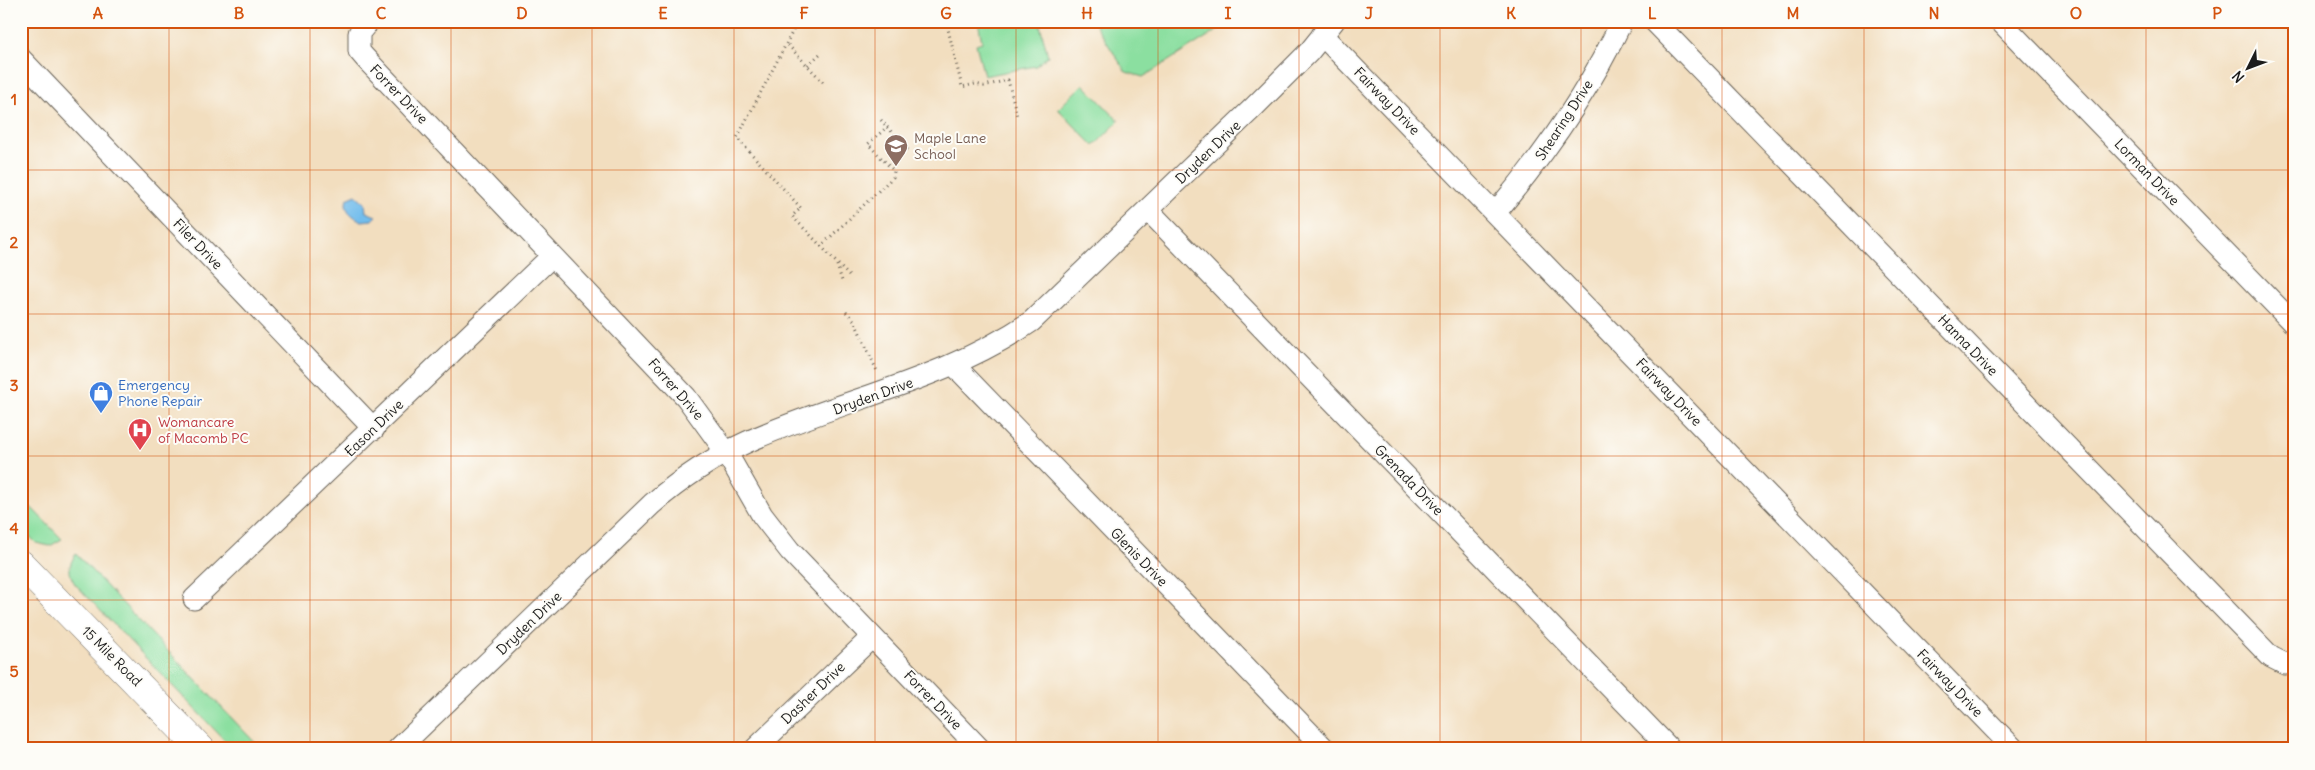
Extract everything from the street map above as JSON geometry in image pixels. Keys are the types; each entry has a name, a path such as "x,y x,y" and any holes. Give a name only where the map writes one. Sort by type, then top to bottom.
{"main road":[{"name":"15 Mile Road","path":"21,564 201,749"}],"street":[{"name":"Forrer Drive","path":"369,21 359,33 358,42 365,58 686,397 726,452 748,493 776,535 806,570 980,749"},
{"name":"Shearing Drive","path":"1496,212 1529,173 1558,134 1595,73 1622,21"},
{"name":"Hanna Drive","path":"1654,21 2271,657 2289,663"},
{"name":"Lorman Drive","path":"2000,21 2294,324"},
{"name":"Fairway Drive","path":"1328,28 1496,212 2014,749"},
{"name":"Dryden Drive","path":"398,749 652,504 689,475 726,452 765,434 954,365 1004,339 1032,321 1284,78 1328,28"},
{"name":"Filer Drive","path":"21,59 374,429"},
{"name":"Grenada Drive","path":"1148,210 1670,749"},
{"name":"Eason Drive","path":"194,600 552,256"},
{"name":"Glenis Drive","path":"954,365 1324,749"},
{"name":"Dasher Drive","path":"756,749 872,638"}],"path":[{"path":"798,21 788,45 737,138 801,208 792,216 849,276"},
{"path":"946,21 962,87 975,84 984,86 1008,80 1017,116"},
{"path":"788,45 824,83"},
{"path":"808,66 822,52"},
{"path":"881,120 908,150"},
{"path":"821,246 893,177 894,171 868,144 887,126"},
{"path":"836,262 842,281"},
{"path":"846,312 851,314 878,371"}],"green space":[{"path":"978,21 1039,21 1048,56 1036,66 984,76 976,44 982,42"},
{"path":"1093,21 1232,21 1143,77 1126,72"},
{"path":"1083,84 1119,121 1094,146 1058,109"},
{"path":"21,497 62,539 50,546 36,543 21,527"},
{"path":"76,554 261,749 233,749 75,584 70,569 71,562"}],"water":[{"path":"356,195 365,203 366,212 376,216 372,220 362,221 352,215 346,207 347,199"}],"place":[{"name":"Maple Lane School","path":"896,167"},
{"name":"Emergency Phone Repair","path":"101,414"},
{"name":"Womancare of Macomb PC","path":"140,451"}]}
